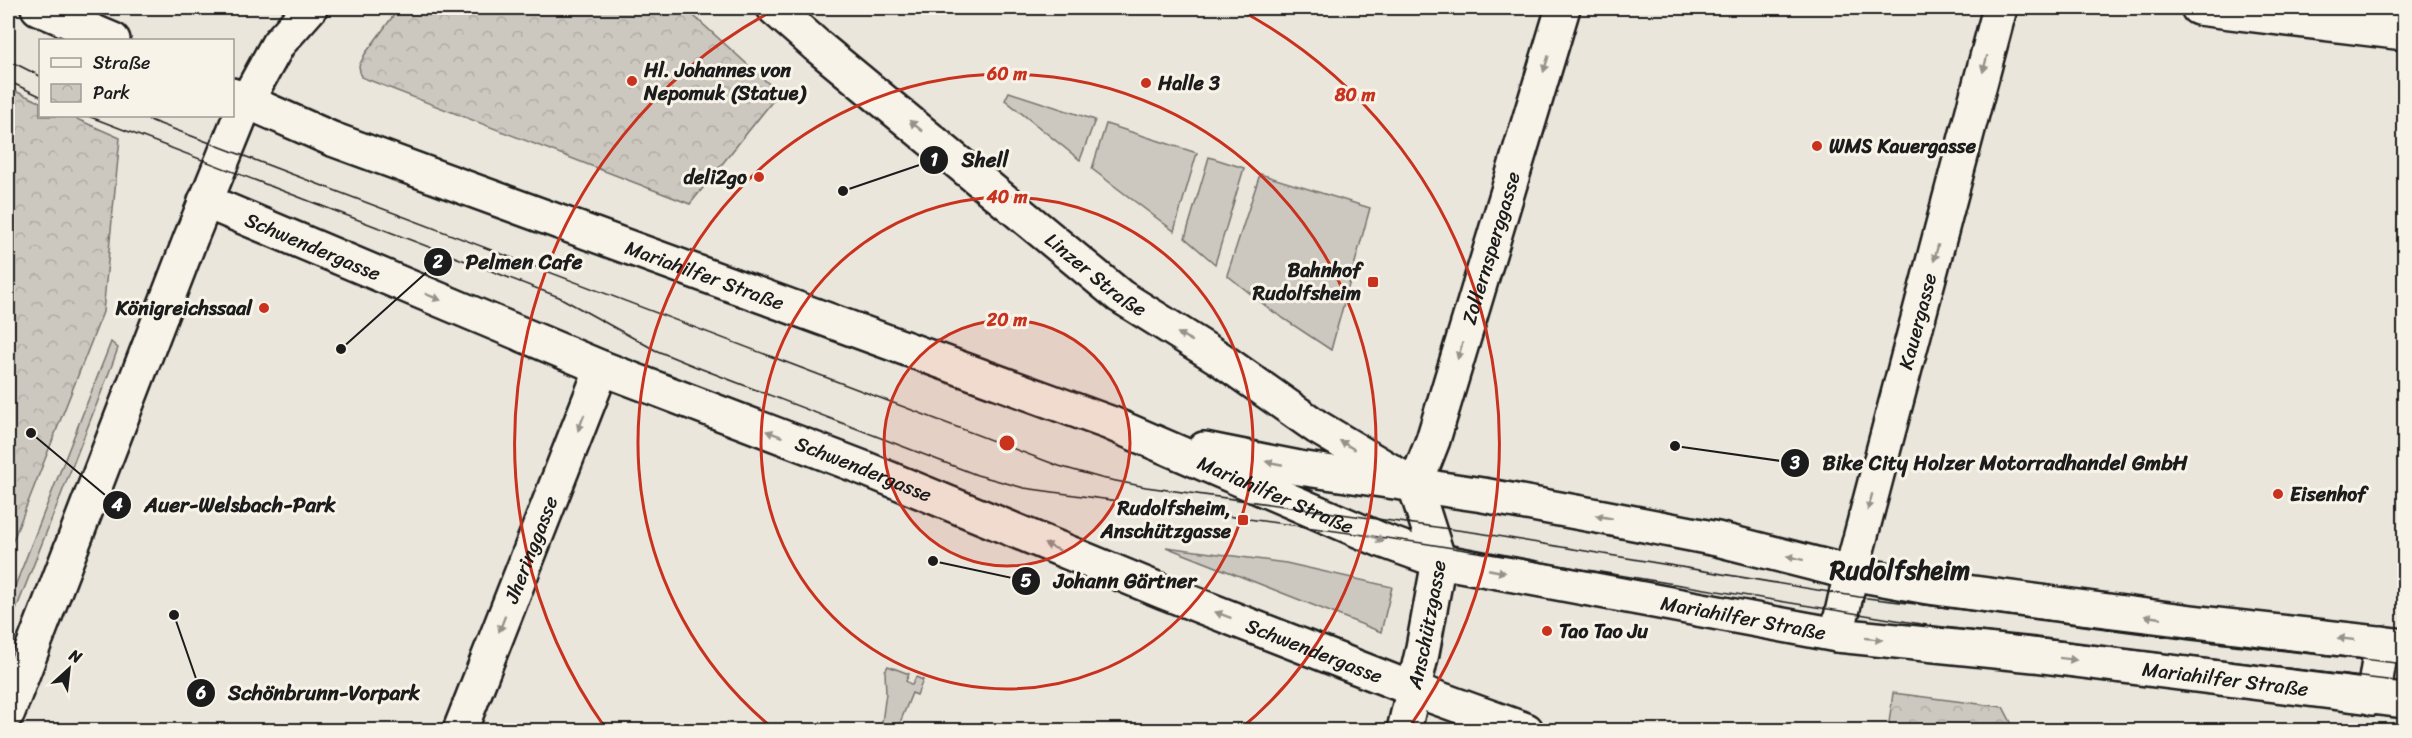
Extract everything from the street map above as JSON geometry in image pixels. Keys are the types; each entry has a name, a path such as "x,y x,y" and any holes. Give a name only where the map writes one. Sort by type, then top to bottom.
{"street":[{"path":"38,8 111,39"},
{"path":"234,113 239,98 278,44 310,8"},
{"name":"Linzer Straße","path":"774,8 1120,296 1219,358 1317,427 1415,486"},
{"name":"Zollernsperggasse","path":"1415,486 1433,440 1563,8"},
{"name":"Kauergasse","path":"1837,635 1851,573 2000,8"},
{"path":"2198,8 2404,33"},
{"name":"Mariahilfer Straße","path":"239,98 332,139 1110,423 1339,523 1439,561 1837,635 2034,655 2389,700"},
{"path":"8,712 205,201 233,117"},
{"name":"Schwendergasse","path":"205,201 602,368 866,469 1067,554 1415,690 1526,730"},
{"name":"Jheringgasse","path":"460,730 602,368"},
{"name":"Mariahilfer Straße","path":"1110,423 1202,449 1415,486 1483,495 1717,539 1851,573 1949,590 2192,622 2393,645"},
{"name":"Anschützgasse","path":"1404,730 1415,690 1439,561 1415,486"},
{"path":"2389,700 2393,645"}],"green space":[{"path":"399,8 685,8 779,93 690,204 361,77 359,66 365,54"},
{"path":"8,88 39,102 39,117 72,117 120,138 103,312 8,553"},
{"path":"1009,92 1095,120 1080,160 1005,100"},
{"path":"1106,124 1197,153 1174,231 1092,169"},
{"path":"1209,157 1244,168 1215,264 1185,238"},
{"path":"1260,174 1370,208 1331,350 1272,311 1227,275"},
{"path":"111,342 118,348 112,365 8,630 8,604"},
{"path":"1166,547 1286,563 1392,587 1381,632"},
{"path":"888,666 909,674 906,681 912,685 916,677 923,680 917,695 912,693 897,730 881,730 886,693 885,671"},
{"path":"1893,693 2003,707 2015,730 1888,730"}],"tram line":[{"path":"8,60 39,76"},
{"path":"8,81 39,96"},
{"path":"91,117 559,297 655,350 694,366 977,475 1024,488 1422,543 1927,625 2404,682"},
{"path":"142,117 1059,466 1101,478 1146,487 1479,533 1859,597 2404,664"}],"place":[{"name":"Hl. Johannes von Nepomuk (Statue)","path":"632,81"},
{"name":"Halle 3","path":"1146,83"},
{"name":"WMS Kauergasse","path":"1817,146"},
{"name":"deli2go","path":"759,177"},
{"name":"Shell","path":"843,191"},
{"name":"Bahnhof Rudolfsheim","path":"1373,282"},
{"name":"Königreichssaal","path":"264,308"},
{"name":"Pelmen Cafe","path":"341,349"},
{"name":"Auer-Welsbach-Park","path":"31,433"},
{"name":"Bike City Holzer Motorradhandel GmbH","path":"1675,446"},
{"name":"Eisenhof","path":"2278,494"},
{"name":"Rudolfsheim, Anschützgasse","path":"1243,520"},
{"name":"Johann Gärtner","path":"933,561"},
{"name":"Schönbrunn-Vorpark","path":"174,615"},
{"name":"Tao Tao Ju","path":"1547,631"}],"district":[{"name":"Rudolfsheim","path":"1900,570"}]}
